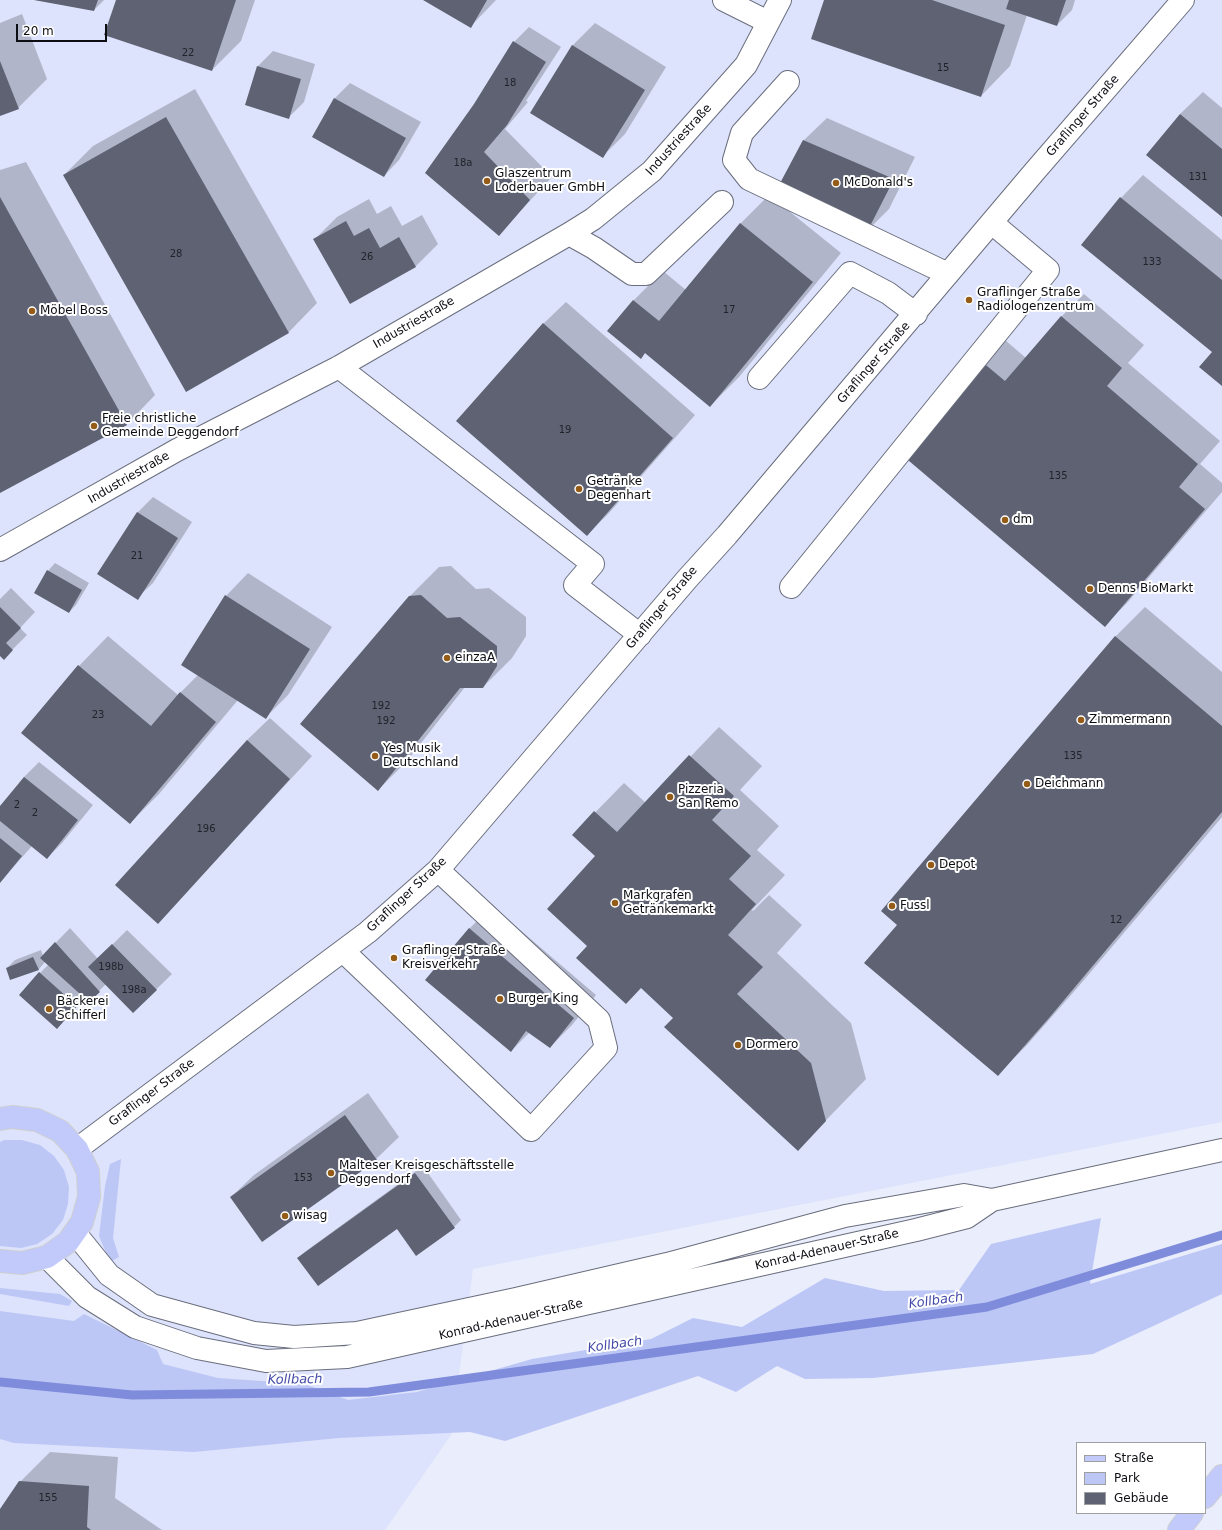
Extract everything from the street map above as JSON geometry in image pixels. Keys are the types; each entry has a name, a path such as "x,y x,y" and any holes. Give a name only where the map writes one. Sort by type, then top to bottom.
{"main road":[{"path":"0,1120 12,1117 37,1120 60,1131 77,1149 88,1172 89,1197 82,1222 68,1242 46,1257 22,1263 0,1261"},
{"path":"1206,1496 1222,1476"},
{"path":"1179,1530 1191,1514"}],"street":[{"path":"724,0 768,22"},
{"name":"Industriestraße","path":"0,550 177,450 338,367 593,219 652,171 746,64 780,0"},
{"name":"Graflinger Straße","path":"77,1149 368,932 438,870 916,314 992,222 1183,0"},
{"path":"788,82 742,133 734,160 749,179 948,274"},
{"path":"569,234 594,248 632,274 646,274 722,202"},
{"path":"791,587 1048,270 992,222"},
{"path":"759,378 850,273 888,293 916,314"},
{"path":"338,367 593,564 575,585 640,636"},
{"path":"343,951 532,1130 606,1048 599,1020 438,870"},
{"name":"Konrad-Adenauer-Straße","path":"46,1257 87,1297 135,1326 197,1348 266,1361 347,1357 916,1230 967,1217 992,1200 1222,1150"},
{"name":"Konrad-Adenauer-Straße","path":"75,1233 109,1275 152,1305 254,1333 294,1337 357,1333 516,1299 667,1264 845,1216 964,1194 992,1200"}],"shaded area":[{"path":"0,0 1222,0 1222,1122 473,1269 451,1435 385,1530 0,1530"}],"green space":[{"path":"4,1140 22,1140 40,1145 54,1156 64,1170 69,1187 68,1204 63,1220 52,1234 37,1244 21,1248 0,1246 0,1142"},
{"path":"121,1159 113,1238 119,1257 110,1262 99,1236 105,1186 110,1164"},
{"path":"1101,1218 1090,1284 1222,1244 1222,1294 1093,1354 873,1378 805,1379 777,1366 736,1392 698,1376 505,1441 470,1432 339,1438 194,1452 14,1443 0,1439 0,1311 74,1321 84,1314 157,1350 163,1364 218,1378 305,1384 348,1400 417,1392 532,1359 651,1339 693,1318 742,1327 825,1278 884,1291 959,1290 991,1244"},
{"path":"0,1288 60,1294 72,1301 69,1306 0,1294"}],"building":[{"path":"34,0 98,0 94,11"},
{"path":"116,0 236,0 212,71 104,35"},
{"path":"423,0 487,0 471,28"},
{"path":"824,0 932,0 1005,25 981,97 811,39"},
{"path":"1009,0 1066,0 1057,26 1006,9"},
{"path":"513,41 546,62 507,125 484,152 530,200 499,236 425,173 474,104"},
{"path":"572,45 645,90 603,158 530,113"},
{"path":"0,61 19,109 0,116"},
{"path":"257,66 301,79 289,119 245,105"},
{"path":"334,98 406,138 384,177 312,137"},
{"path":"1180,114 1222,149 1222,217 1146,155"},
{"path":"166,117 289,333 186,392 63,175"},
{"name":"McDonald's","path":"803,140 894,179 867,232 778,187"},
{"name":"Möbel Boss","path":"0,197 127,425 0,493"},
{"path":"1120,197 1222,280 1222,386 1199,367 1212,352 1081,245"},
{"path":"346,221 354,236 369,228 380,248 399,237 416,267 350,304 313,239"},
{"path":"740,223 813,282 710,407 645,353 641,359 607,331 633,300 659,321"},
{"path":"1061,316 1122,368 1107,386 1198,464 1179,487 1205,509 1105,627 902,455 981,361 1005,381"},
{"path":"543,323 673,438 587,536 456,421"},
{"path":"137,512 178,538 138,600 97,574"},
{"path":"47,570 82,590 69,613 34,593"},
{"path":"225,595 310,649 266,719 181,665"},
{"path":"421,595 447,618 460,617 497,646 497,666 483,688 460,688 378,791 300,724 409,596"},
{"path":"0,607 21,628 6,643 13,650 4,660 0,656"},
{"path":"1115,636 1222,726 1222,812 1049,1018 998,1076 864,963 897,925 881,911"},
{"path":"78,665 151,726 180,692 216,722 130,824 21,733"},
{"path":"247,740 290,779 158,924 115,885"},
{"path":"689,755 734,796 712,820 751,856 729,879 756,904 728,935 763,967 737,994 811,1063 826,1121 798,1151 664,1027 673,1018 641,988 626,1004 576,958 587,946 547,909 595,856 572,835 594,811 617,832"},
{"path":"24,777 78,820 47,859 0,821 0,806"},
{"path":"0,838 22,856 0,883"},
{"name":"Burger King","path":"469,928 574,1018 550,1048 526,1031 511,1052 425,980"},
{"path":"55,942 100,992 89,1002 40,958"},
{"path":"112,944 157,990 133,1013 88,967"},
{"path":"33,957 39,970 10,980 6,968"},
{"path":"39,972 77,1006 57,1029 19,995"},
{"path":"345,1115 377,1160 262,1242 230,1197"},
{"path":"415,1173 455,1228 416,1256 397,1229 318,1286 297,1258"},
{"path":"19,1481 89,1486 87,1527 91,1530 0,1530 0,1509"}],"waterway":[{"name":"Kollbach","path":"0,1382 132,1395 369,1392 987,1307 1222,1235"}],"place":[{"name":"Glaszentrum Loderbauer GmbH","path":"487,181"},
{"name":"McDonald's","path":"836,183"},
{"name":"Graflinger Straße Radiologenzentrum","path":"969,300"},
{"name":"Möbel Boss","path":"32,311"},
{"name":"Freie christliche Gemeinde Deggendorf","path":"94,426"},
{"name":"Getränke Degenhart","path":"579,489"},
{"name":"dm","path":"1005,520"},
{"name":"Denns BioMarkt","path":"1090,589"},
{"name":"einzaA","path":"447,658"},
{"name":"Zimmermann","path":"1081,720"},
{"name":"Yes Musik Deutschland","path":"375,756"},
{"name":"Deichmann","path":"1027,784"},
{"name":"Pizzeria San Remo","path":"670,797"},
{"name":"Depot","path":"931,865"},
{"name":"Markgrafen Getränkemarkt","path":"615,903"},
{"name":"Fussl","path":"892,906"},
{"name":"Graflinger Straße Kreisverkehr","path":"394,958"},
{"name":"Burger King","path":"500,999"},
{"name":"Bäckerei Schifferl","path":"49,1009"},
{"name":"Dormero","path":"738,1045"},
{"name":"Malteser Kreisgeschäftsstelle Deggendorf","path":"331,1173"},
{"name":"wisag","path":"285,1216"}]}
